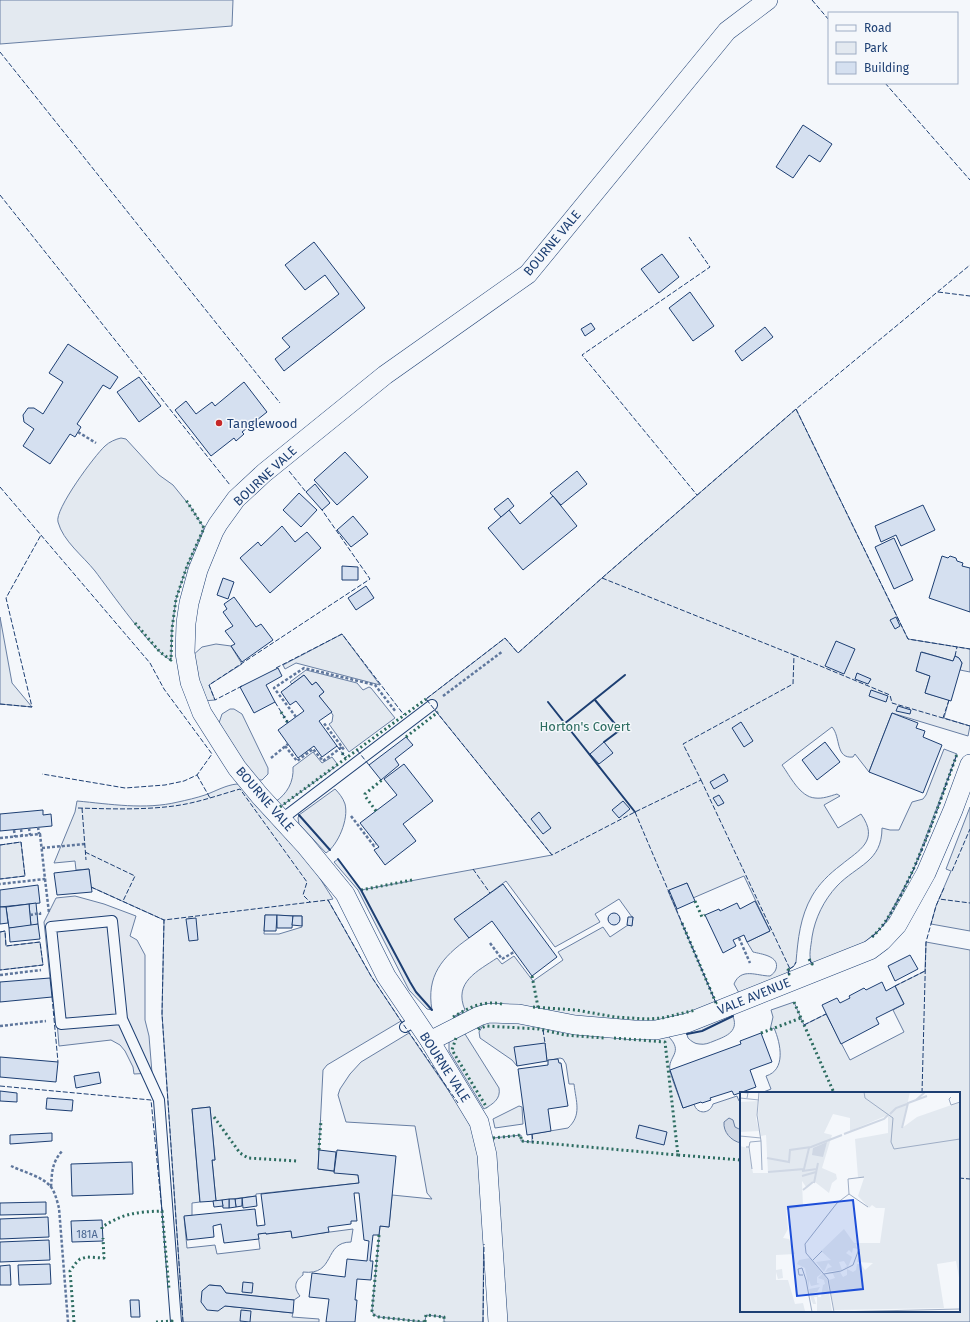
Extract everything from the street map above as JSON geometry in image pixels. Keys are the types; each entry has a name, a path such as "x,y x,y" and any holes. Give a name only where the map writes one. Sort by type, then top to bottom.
{"street":[{"name":"BOURNE VALE","path":"498,1322 487,1155 479,1122 430,1041 410,1024 345,894 237,768 202,713 190,682 185,652 186,623 189,603 193,586 204,556 218,524 236,500 264,473 384,375 528,274 727,31 768,0"},
{"name":"VALE AVENUE","path":"430,1041 479,1016 489,1013 503,1012 575,1025 609,1029 656,1030 669,1028 687,1023 870,950 882,941 897,925 926,872 953,810 970,764"}],"lane":[{"path":"282,819 432,705"},
{"path":"122,1018 61,1024 51,927 112,921 122,1018 159,1100 176,1322"}],"path":[{"path":"78,432 96,443"},
{"path":"432,705 503,651"},
{"path":"296,717 274,688 304,668 375,686 399,717"},
{"path":"271,758 287,745 297,761 313,749 323,761 342,747 323,722"},
{"path":"351,816 374,846 376,844"},
{"path":"38,827 42,848 51,927"},
{"path":"29,828 30,835"},
{"path":"21,829 22,836"},
{"path":"14,830 15,837"},
{"path":"0,838 39,834"},
{"path":"42,848 85,844"},
{"path":"0,884 45,879"},
{"path":"739,938 750,963"},
{"path":"490,943 502,960 514,952"},
{"path":"0,975 55,969"},
{"path":"0,1026 60,1020"},
{"path":"62,1151 56,1158 52,1167 51,1187 59,1208 68,1322"},
{"path":"11,1166 40,1179 51,1187"}],"green space":[{"path":"0,0 233,0 232,26 0,44"},
{"name":"Horton's Covert","path":"796,409 908,639 970,649 970,672 960,670 962,663 959,658 955,656 953,661 922,652 916,671 930,676 925,693 949,700 944,718 970,726 968,736 892,713 869,772 855,754 853,757 843,755 835,731 832,727 782,765 800,790 810,797 821,798 837,794 840,796 824,805 838,828 861,814 868,831 868,838 865,844 828,876 812,896 802,920 796,962 794,966 788,970 789,974 739,993 734,984 741,976 750,974 770,976 776,969 773,958 753,952 747,942 770,931 744,876 693,898 687,883 668,891 716,1003 658,1024 475,1010 453,1017 465,1010 462,1000 462,992 469,978 497,958 502,964 514,956 533,981 563,960 558,952 603,927 610,937 628,925 632,925 633,917 619,899 595,914 600,922 555,947 506,881 455,919 469,938 451,952 438,968 431,987 432,1010 427,1009 409,990 358,890 334,862 338,859 361,890 552,855 426,699 505,638 518,653"},
{"path":"121,438 126,439 159,475 173,485 190,506 204,528 187,566 176,599 172,629 171,660 154,646 143,634 95,571 64,536 58,522 58,516 68,495 93,460 108,443"},
{"path":"0,617 12,683 32,707 0,704"},
{"path":"342,634 380,685 296,663 285,669 283,665"},
{"path":"216,644 231,646 242,664 209,685 215,700 203,701 191,657 202,647"},
{"path":"306,670 357,683 363,690 369,687 371,688 395,718 349,752 329,724 332,722 333,715 319,696 324,692 316,682 312,685 304,675 292,684 290,682"},
{"path":"230,709 234,709 242,714 268,768 268,774 262,780 255,780 219,723 222,714"},
{"path":"944,749 957,754 913,871 882,928 862,944 812,964 810,955 813,930 824,903 837,886 873,856 881,839 882,828 899,830 912,802 923,799 926,795"},
{"path":"313,752 322,763 332,757 338,765 280,807 275,802 289,787 293,767"},
{"path":"233,785 243,785 300,847 333,899 328,900 371,976 401,1021 327,1065 323,1070 318,1169 358,1175 359,1183 256,1194 256,1196 216,1201 212,1160 215,1160 210,1107 192,1109 200,1202 192,1203 192,1216 184,1217 187,1248 215,1245 217,1254 260,1249 258,1234 291,1231 292,1237 353,1229 351,1242 342,1243 336,1247 320,1269 313,1272 303,1272 303,1275 296,1284 296,1290 300,1296 294,1300 226,1293 221,1286 210,1285 202,1291 225,1306 293,1313 292,1317 319,1319 319,1322 183,1322 162,1014 164,920 91,887 89,869 76,870 75,861 54,863 75,812 77,801 128,806 153,806 198,797","holes":["265,915 302,916 302,927 279,934 264,934"]},
{"path":"335,789 341,796 346,810 342,831 335,844 326,853 299,824 298,818 299,815"},
{"path":"970,807 970,931 931,924 936,906 951,871 946,869"},
{"path":"21,842 25,876 0,879 0,845"},
{"path":"5,931 6,946 40,942 43,965 0,970 0,932"},
{"path":"926,942 970,950 970,1322 506,1322 493,1138 521,1135 521,1141 532,1142 532,1134 568,1128 577,1113 577,1102 574,1084 569,1084 566,1064 563,1059 560,1058 547,1061 545,1043 517,1066 512,1060 480,1038 479,1032 482,1027 478,1029 474,1025 486,1018 668,1036 675,1047 670,1071 683,1108 694,1104 698,1110 704,1112 709,1110 713,1104 737,1096 740,1100 740,1312 960,1312 960,1092 764,1092 771,1089 766,1076 777,1068 780,1056 779,1041 774,1028 770,1030 773,1017 771,1010 794,1002 804,1025 826,1014 850,1060 904,1032 893,1010 904,1004 895,986 925,971"},
{"path":"732,1014 734,1025 733,1029 728,1035 703,1044 695,1043 688,1038 686,1031"},
{"path":"461,1030 499,1088 498,1098 484,1109 449,1051 449,1041"},
{"path":"409,1033 466,1116 476,1139 484,1192 483,1322 444,1322 444,1317 426,1315 424,1322 379,1317 374,1315 372,1311 380,1226 389,1227 392,1195 432,1199 427,1193 415,1126 346,1122 338,1095 340,1089 350,1074 361,1062"},
{"path":"519,1106 522,1107 523,1124 495,1128 493,1119"}],"shaded area":[{"path":"75,896 104,904 136,916 130,936 137,940 145,955 145,1020 149,1036 152,1073 134,1074 133,1067 125,1051 120,1045 111,1040 59,1046 55,997 52,997 44,922 56,898"},
{"path":"729,1118 733,1120 735,1127 740,1130 740,1143 728,1136 724,1122"}],"building":[{"path":"803,125 832,144 820,162 809,155 793,178 776,167"},
{"path":"314,242 365,308 284,371 275,359 290,347 282,338 339,294 325,275 305,290 285,265"},
{"path":"662,254 679,277 659,293 641,269"},
{"path":"690,292 714,326 693,341 669,308"},
{"path":"591,323 595,329 585,336 581,329"},
{"path":"765,327 773,337 742,361 735,351"},
{"path":"68,344 118,377 110,389 103,385 77,424 81,427 75,437 70,434 50,464 23,446 34,429 24,422 23,415 28,408 34,408 43,414 63,382 49,373"},
{"path":"139,377 161,406 139,422 117,392"},
{"name":"Tanglewood","path":"244,382 267,412 242,432 244,434 236,441 234,438 211,456 175,410 186,401 196,414 212,402 215,406"},
{"path":"345,452 368,477 337,505 314,480"},
{"path":"577,471 587,484 561,505 550,493"},
{"path":"315,484 330,503 322,510 306,492"},
{"path":"299,493 317,510 301,527 283,510"},
{"path":"553,496 577,526 523,570 488,528 509,510 520,524"},
{"path":"508,498 514,506 501,517 494,509"},
{"path":"923,505 935,530 901,546 896,535 881,542 875,526"},
{"path":"353,516 368,534 351,547 337,530"},
{"path":"282,526 295,542 307,532 321,548 270,593 240,558 258,542 261,546"},
{"path":"894,538 913,580 894,589 875,547"},
{"path":"942,556 956,558 957,561 963,563 962,566 970,568 970,612 929,598"},
{"path":"342,566 358,567 358,580 342,580"},
{"path":"223,578 234,582 228,599 217,595"},
{"path":"366,586 374,598 356,610 348,598"},
{"path":"234,597 256,627 261,624 273,640 242,662 231,646 235,644 225,631 233,626 223,612 227,609 224,604"},
{"path":"896,617 900,626 895,629 890,620"},
{"path":"836,641 855,649 844,674 825,666"},
{"path":"921,652 953,661 955,656 959,658 962,663 951,701 925,693 930,676 916,671"},
{"path":"278,668 282,676 266,685 275,702 254,713 240,687"},
{"path":"857,673 871,679 868,684 855,679"},
{"path":"304,675 312,685 316,682 324,692 319,696 332,712 319,721 337,746 322,757 314,746 298,758 278,730 304,711 296,701 290,705 281,692"},
{"path":"871,690 888,696 886,702 869,696"},
{"path":"898,706 911,710 910,714 896,711"},
{"path":"892,713 918,723 916,728 925,731 923,737 942,745 923,793 869,772"},
{"path":"741,722 753,741 744,747 732,728"},
{"path":"406,737 413,745 395,759 399,765 381,780 369,765"},
{"path":"604,742 613,753 599,764 590,754"},
{"path":"825,742 840,762 817,780 802,760"},
{"path":"404,764 433,801 403,824 416,841 385,865 374,850 379,847 360,823 397,795 384,779"},
{"path":"724,774 728,781 714,789 710,782"},
{"path":"719,795 724,803 718,806 713,798"},
{"path":"623,801 630,809 619,818 612,810"},
{"path":"43,810 43,815 51,814 52,826 0,831 0,814"},
{"path":"539,812 551,828 543,834 531,819"},
{"path":"89,869 92,892 57,895 54,873"},
{"path":"687,883 695,901 677,909 669,890"},
{"path":"503,884 557,957 532,976 492,921 469,938 454,919"},
{"path":"38,885 40,903 0,907 0,890"},
{"path":"755,901 770,931 747,942 744,935 733,940 736,946 723,953 705,915 719,909 720,911 737,903 740,909"},
{"path":"36,903 38,924 31,926 29,904"},
{"path":"29,904 31,926 9,928 6,907"},
{"path":"0,907 6,907 8,923 0,924"},
{"path":"614,913 618,915 620,919 618,923 614,925 610,923 608,919 610,915"},
{"path":"265,915 277,915 276,931 264,931"},
{"path":"277,915 293,916 292,928 277,928"},
{"path":"293,916 302,916 302,926 292,925"},
{"path":"628,917 633,917 632,926 627,925"},
{"path":"196,918 198,940 189,941 186,919"},
{"path":"38,924 40,939 10,942 9,928"},
{"path":"910,955 918,969 895,981 888,966"},
{"path":"50,978 52,997 0,1002 0,982"},
{"path":"882,982 886,991 895,986 904,1004 876,1018 879,1024 841,1044 822,1005 837,998 840,1003 864,988 866,990"},
{"path":"761,1033 772,1062 750,1070 756,1087 734,1095 732,1091 710,1098 711,1100 683,1108 670,1070 741,1044 740,1041"},
{"path":"545,1043 547,1061 517,1066 514,1047"},
{"path":"0,1057 58,1062 56,1082 0,1077"},
{"path":"558,1059 559,1063 561,1063 568,1106 548,1109 551,1131 527,1135 518,1069 548,1065 548,1060"},
{"path":"99,1072 101,1083 76,1088 74,1076"},
{"path":"0,1091 17,1093 17,1102 0,1101"},
{"path":"47,1098 73,1100 72,1111 46,1109"},
{"path":"210,1107 215,1160 212,1160 216,1201 200,1202 192,1109"},
{"path":"639,1125 667,1132 664,1145 636,1138"},
{"path":"52,1133 52,1141 10,1144 10,1135"},
{"path":"319,1150 336,1152 334,1171 318,1169"},
{"path":"337,1150 396,1156 389,1227 380,1226 379,1235 373,1235 370,1261 373,1261 371,1280 357,1279 355,1322 326,1322 329,1299 309,1297 312,1273 345,1277 347,1259 367,1261 369,1241 364,1240 359,1193 354,1193 357,1221 351,1221 351,1224 328,1227 329,1232 292,1238 291,1231 266,1233 258,1234 259,1239 224,1243 221,1224 213,1226 214,1237 187,1240 184,1216 255,1209 257,1226 265,1225 261,1194 359,1183 358,1175 334,1173"},
{"path":"132,1162 133,1194 72,1196 71,1164"},
{"path":"256,1196 257,1206 243,1208 242,1198"},
{"path":"242,1198 242,1206 236,1207 235,1199"},
{"path":"229,1199 235,1199 236,1207 229,1208"},
{"path":"229,1199 229,1208 223,1208 222,1200"},
{"path":"222,1200 223,1206 214,1207 213,1201"},
{"path":"46,1202 46,1214 0,1215 0,1203"},
{"path":"48,1217 49,1237 0,1239 0,1219"},
{"path":"102,1220 103,1241 72,1242 71,1221"},
{"path":"49,1240 50,1260 0,1262 0,1242"},
{"path":"50,1264 51,1284 19,1285 18,1265"},
{"path":"10,1265 11,1285 0,1285 0,1266"},
{"path":"243,1282 253,1283 252,1293 242,1292"},
{"path":"209,1285 221,1286 226,1293 294,1300 293,1313 225,1306 218,1311 207,1310 201,1302 202,1291"},
{"path":"130,1300 139,1300 140,1317 131,1317"},
{"path":"241,1310 251,1311 250,1322 240,1321"}],"hedge":[{"path":"135,623 160,652 171,660 172,629 176,599 187,566 204,528 186,500"},
{"path":"280,807 426,699"},
{"path":"281,712 288,723"},
{"path":"406,737 438,712"},
{"path":"342,753 346,758"},
{"path":"872,937 888,918 917,861 957,754"},
{"path":"376,811 365,794 383,779"},
{"path":"361,890 412,880"},
{"path":"695,901 702,917 705,915"},
{"path":"682,923 716,1003 714,1003"},
{"path":"809,959 812,964 814,964"},
{"path":"788,974 788,970 790,969"},
{"path":"532,976 538,1007"},
{"path":"794,1002 834,1092"},
{"path":"453,1017 470,1008 482,1004 502,1004"},
{"path":"533,1007 576,1010 615,1017 647,1019 662,1018 696,1010"},
{"path":"761,1033 801,1018"},
{"path":"478,1029 486,1026 539,1029 565,1035 604,1038"},
{"path":"456,1038 452,1050 487,1108"},
{"path":"614,1038 665,1042 678,1155 740,1160"},
{"path":"214,1117 240,1153 248,1158 297,1161"},
{"path":"319,1150 321,1120"},
{"path":"493,1138 521,1135 521,1141 678,1155"},
{"path":"102,1229 102,1227 110,1222 124,1216 145,1212 162,1211 169,1289"},
{"path":"379,1235 372,1311 374,1315 379,1317 424,1322"},
{"path":"74,1322 70,1271 80,1259 87,1257 104,1258 103,1238"},
{"path":"425,1322 426,1315 444,1317 444,1322"},
{"path":"156,1322 172,1321 171,1319"}],"fence":[{"path":"812,0 828,19"},
{"path":"0,52 280,403"},
{"path":"886,84 970,180"},
{"path":"0,195 230,485"},
{"path":"689,237 710,267 582,355 697,495"},
{"path":"602,578 796,409 970,265"},
{"path":"938,292 970,296"},
{"path":"796,409 908,639 970,649"},
{"path":"289,471 306,492"},
{"path":"0,487 150,663 164,689 212,754 197,775 184,781 165,785 125,788 42,774"},
{"path":"242,686 215,700 209,685 370,579 322,510"},
{"path":"0,704 32,707 6,598 41,535"},
{"path":"602,578 794,655 793,684 683,744 701,780 552,855 426,699 505,638 518,653 602,578"},
{"path":"276,668 342,634 404,715"},
{"path":"955,656 957,647"},
{"path":"794,655 890,695 892,703 970,726"},
{"path":"943,718 949,700"},
{"path":"275,702 288,723"},
{"path":"337,746 346,758"},
{"path":"357,750 369,765"},
{"path":"872,937 888,918 910,878 932,825 957,754"},
{"path":"197,775 210,798"},
{"path":"701,780 790,969"},
{"path":"78,808 138,809 183,805 240,789 307,882 303,895 310,902"},
{"path":"82,808 86,860"},
{"path":"635,812 716,1003"},
{"path":"952,871 970,829"},
{"path":"0,845 21,842 25,876 0,879"},
{"path":"85,852 135,876 123,901"},
{"path":"473,869 490,893"},
{"path":"91,887 164,920"},
{"path":"944,888 939,899 970,903"},
{"path":"922,1092 926,942 939,899"},
{"path":"183,1322 162,1014 164,920 328,900 371,976 458,1103"},
{"path":"0,932 5,931 6,946 40,942 43,965 0,970"},
{"path":"809,959 812,964 814,964"},
{"path":"788,974 788,970 794,966 796,962"},
{"path":"895,986 925,971"},
{"path":"52,997 58,1062"},
{"path":"804,1025 826,1014"},
{"path":"543,1030 545,1043"},
{"path":"0,1086 151,1100 162,1211"},
{"path":"532,1134 533,1142"},
{"path":"960,1178 970,1179"},
{"path":"483,1322 484,1244"}],"wall":[{"path":"564,724 625,675"},
{"path":"595,700 620,730 604,742"},
{"path":"548,702 635,812"},
{"path":"299,815 330,850"},
{"path":"338,859 361,890 416,992 432,1010"},
{"path":"687,1034 702,1031 733,1016"}],"place":[{"name":"Tanglewood","path":"219,423"}]}
